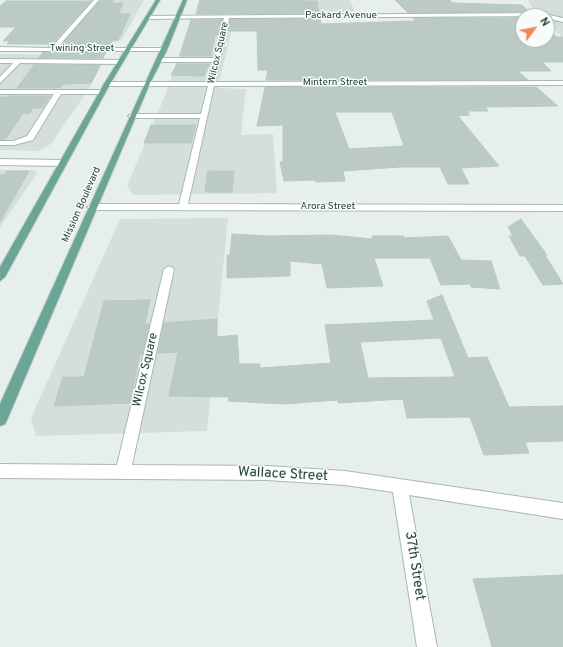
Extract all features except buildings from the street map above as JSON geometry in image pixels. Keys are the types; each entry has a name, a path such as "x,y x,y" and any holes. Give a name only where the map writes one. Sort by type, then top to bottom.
{"main road":[{"path":"0,277 102,92 158,0"},
{"name":"Mission Boulevard","path":"0,420 132,116 164,50 185,0"}],"street":[{"path":"53,49 97,0"},
{"name":"Packard Avenue","path":"148,17 534,15 563,20"},
{"name":"Wilcox Square","path":"183,207 227,17"},
{"name":"Twining Street","path":"0,49 164,50"},
{"path":"159,60 217,60"},
{"path":"0,61 120,62"},
{"path":"0,81 18,61"},
{"name":"Mintern Street","path":"107,84 563,84"},
{"path":"0,92 102,92"},
{"path":"0,143 14,143 30,138 58,92"},
{"path":"132,116 204,116"},
{"path":"0,162 63,163"},
{"name":"Arora Street","path":"92,207 563,208"},
{"name":"Wilcox Square","path":"123,471 169,269"},
{"name":"Wallace Street","path":"0,470 275,473 345,478 563,511"},
{"name":"37th Street","path":"400,486 427,647"}],"shaded area":[{"path":"91,0 144,0 121,41 109,44 52,44"},
{"path":"199,0 350,0 355,12 194,14"},
{"path":"528,0 563,0 563,37 555,30 555,8 532,8"},
{"path":"191,19 234,19 218,88 246,89 241,135 273,134 277,193 134,195 127,186 166,93"},
{"path":"0,54 102,56 105,59 90,87 51,144 38,151 0,150"},
{"path":"0,170 33,170 38,172 0,227"},
{"path":"228,218 207,431 36,436 31,418 120,219"}]}
